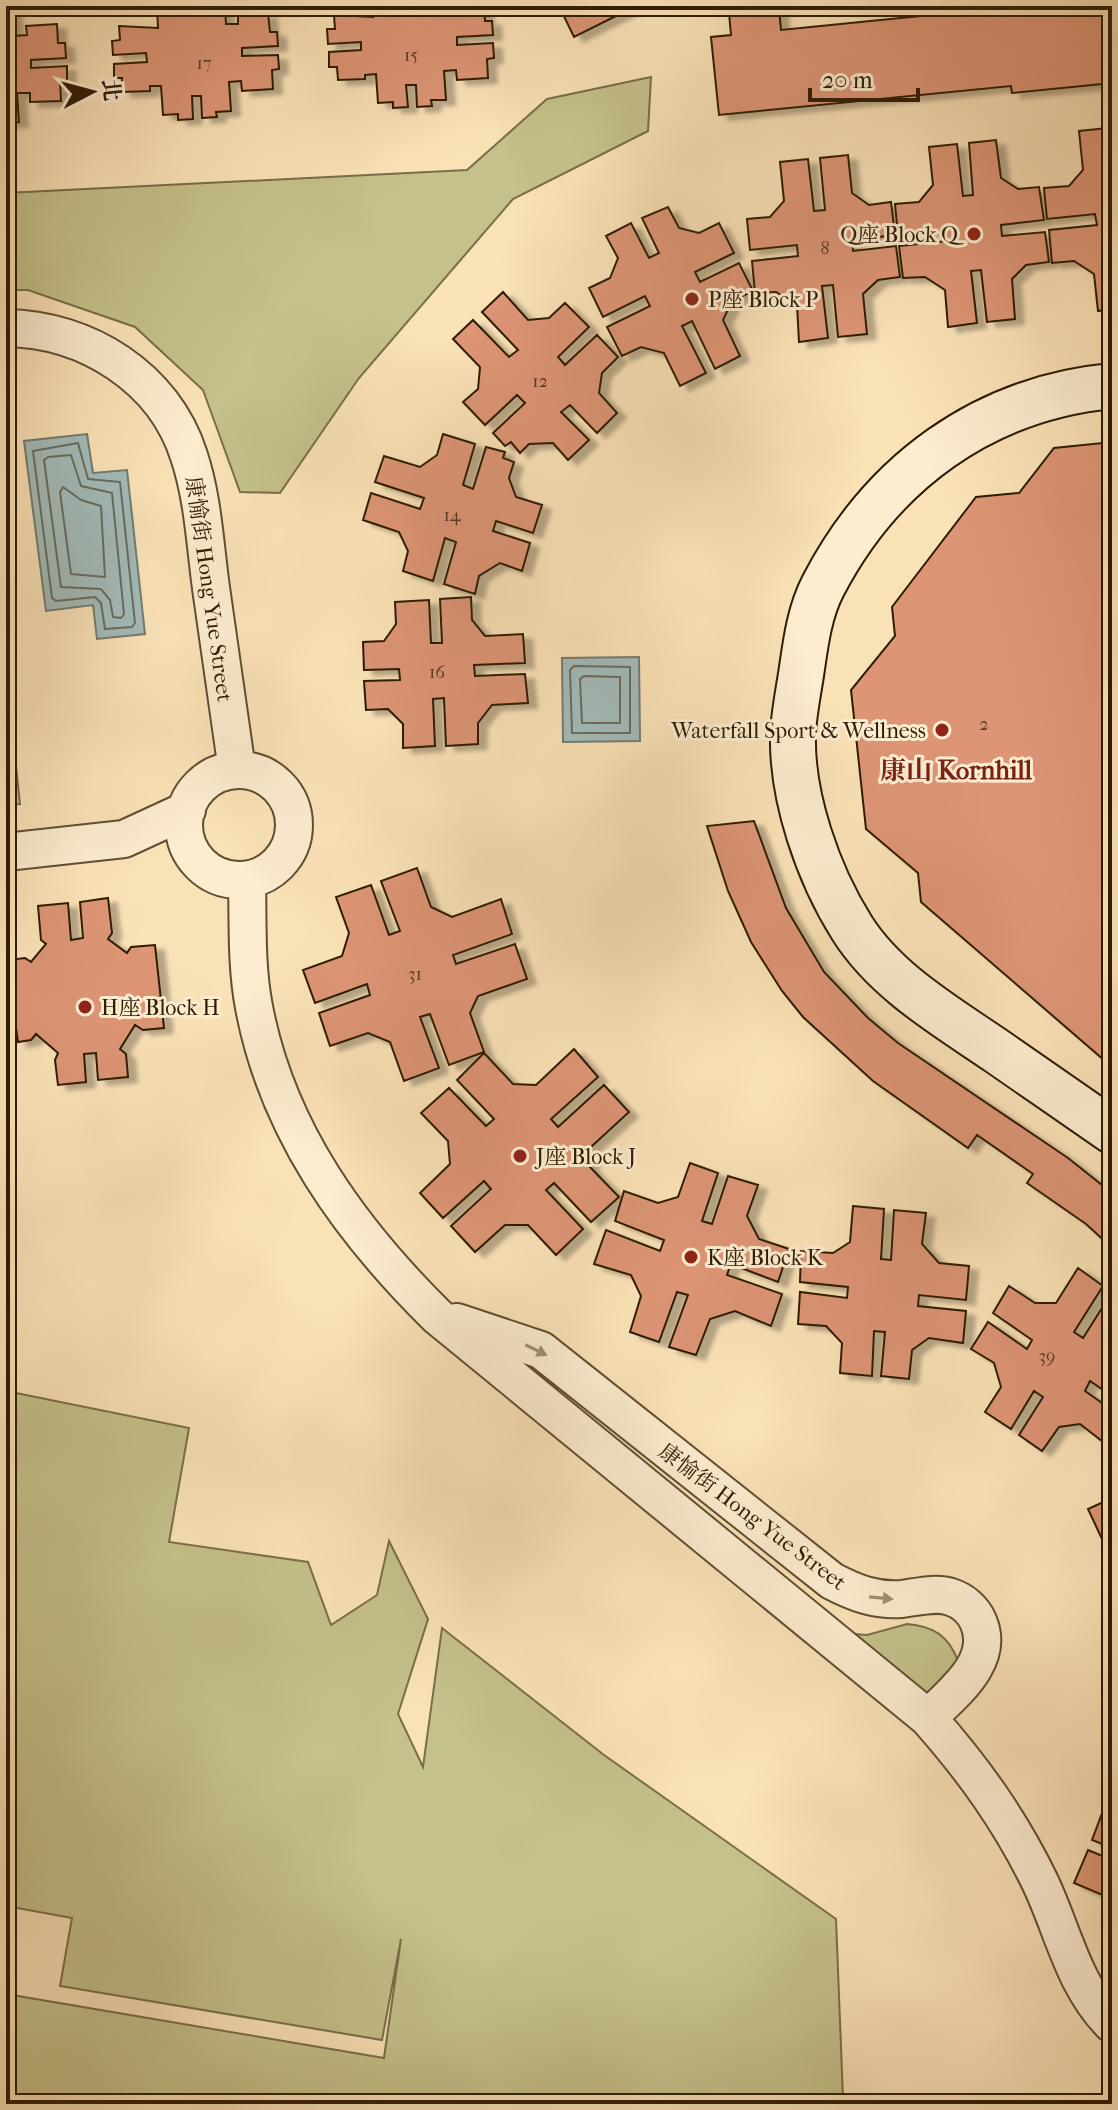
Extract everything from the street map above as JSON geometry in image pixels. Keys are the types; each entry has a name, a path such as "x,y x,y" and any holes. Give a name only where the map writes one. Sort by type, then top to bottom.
{"street":[{"name":"康愉街 Hong Yue Street","path":"6,328 48,332 102,352 145,384 178,429 188,452 199,497 237,770"},
{"path":"1112,386 1085,389 1005,410 925,456 870,512 822,587 808,630 793,733 803,811 823,869 852,928 877,958 934,1009 1112,1131"},
{"path":"6,852 124,839 187,810 205,782 219,773 237,770 255,772 271,780 284,793 292,811 294,829 290,847 279,863 264,874 247,880 228,879 210,872 188,844 187,810"},
{"path":"124,839 197,859"},
{"name":"康愉街 Hong Yue Street","path":"247,880 253,1004 260,1037 310,1158 357,1230 390,1270 437,1316 928,1718 967,1762 999,1806 1042,1886 1074,1967 1095,2006 1112,2024"},
{"name":"康愉街 Hong Yue Street","path":"437,1316 541,1350 832,1581 864,1596 899,1599 941,1595 970,1608 981,1628 978,1660 928,1718"}],"shaded area":[{"path":"651,77 648,131 513,199 359,378 280,493 240,492 203,390 135,327 28,290 6,290 6,193 467,170 547,99"},
{"path":"6,670 20,804 6,805"},
{"path":"6,1391 189,1428 169,1542 308,1562 331,1625 377,1595 389,1541 428,1619 398,1714 423,1767 442,1628 604,1755 836,1919 843,2098 831,2104 6,2104 6,1994 384,2058 401,1939 382,2040 60,1986 72,1918 6,1906"},
{"path":"907,1624 925,1627 939,1634 950,1645 958,1661 939,1710 853,1634 867,1635"}],"water":[{"path":"87,434 93,473 127,470 145,634 97,639 93,605 46,611 24,441"},
{"path":"639,657 640,741 563,742 562,658"}],"building":[{"path":"157,6 186,6 187,14 196,14 196,6 225,6 226,24 238,24 238,15 268,13 270,32 277,32 278,46 242,48 242,56 278,55 279,69 272,70 273,89 242,91 241,81 229,82 231,111 216,112 217,117 202,118 201,96 192,96 193,119 178,120 178,114 163,115 161,86 150,86 150,91 122,92 122,78 114,78 114,64 147,62 146,53 113,55 112,41 120,40 119,26 158,28"},
{"path":"372,6 440,6 441,14 453,13 453,6 484,6 485,21 492,21 493,35 457,37 457,45 493,43 494,58 487,59 488,78 457,80 456,70 444,71 446,100 431,100 432,106 417,107 416,85 406,85 408,107 393,108 393,102 378,103 376,74 365,75 365,79 338,80 337,67 329,67 329,52 361,50 361,42 328,44 327,29 335,29 334,15 373,17"},
{"path":"559,6 636,6 574,37"},
{"path":"939,6 1112,6 1112,83 1012,93 1011,86 719,115 711,37 731,35 729,13 779,8 781,30 940,14"},
{"path":"6,7 13,7 14,36 27,35 26,26 57,24 58,43 65,43 66,58 31,60 31,68 67,66 67,81 60,81 61,101 30,102 30,93 17,93 19,122 6,123"},
{"path":"1107,128 1112,178 1112,309 1098,311 1094,274 1074,261 1052,263 1049,230 1097,225 1095,214 1047,219 1044,188 1069,186 1083,170 1079,131"},
{"name":"Q座 Block Q","path":"996,140 1001,178 1018,189 1039,187 1044,220 1001,225 1002,236 1045,232 1049,262 1026,265 1012,279 1015,319 987,322 981,270 971,271 977,323 948,327 945,290 925,277 903,278 899,246 947,241 946,230 898,235 895,204 919,202 933,185 929,147 957,144 963,196 973,195 969,143"},
{"name":"Q座 Block Q","path":"848,155 852,193 869,205 891,202 895,235 852,240 853,251 896,246 900,277 878,280 863,294 867,334 838,337 833,285 822,286 828,338 799,342 797,305 776,292 755,293 752,261 798,256 797,245 750,250 747,219 770,217 784,201 780,162 808,159 814,211 825,210 820,158"},
{"name":"P座 Block P","path":"668,207 679,228 699,233 719,223 734,253 695,272 700,282 739,263 753,291 732,301 723,320 740,356 715,369 692,321 682,326 706,373 680,386 664,353 641,347 622,356 607,327 650,306 645,296 603,317 589,288 610,278 618,258 606,236 631,223 649,258 659,253 642,218"},
{"path":"503,292 528,320 549,318 565,303 589,327 558,357 565,365 597,335 618,357 602,373 599,393 617,413 597,433 570,405 561,412 589,440 568,460 553,443 529,444 520,453 511,442 505,446 493,433 525,403 517,395 485,425 463,402 478,389 480,367 453,339 473,320 509,357 518,350 482,312"},
{"path":"443,434 475,444 463,485 473,489 486,447 505,452 503,458 514,462 509,478 516,497 542,505 533,533 496,521 493,531 530,543 522,571 500,563 479,576 475,594 444,584 456,542 445,538 433,581 403,571 408,551 399,532 363,520 371,493 420,509 424,498 375,482 384,456 420,467 437,455"},
{"path":"1112,442 1112,1067 921,902 918,873 866,829 851,690 895,636 892,607 976,497 1019,493 1054,448"},
{"path":"471,597 472,620 485,636 523,634 525,663 474,665 475,676 525,674 528,703 492,705 478,723 478,744 446,746 444,698 433,699 435,746 403,748 403,724 388,709 366,710 364,681 400,680 399,669 364,670 363,642 384,641 396,624 395,602 429,600 431,643 442,643 440,599"},
{"path":"754,821 786,908 824,972 868,1018 898,1043 1068,1158 1112,1193 1112,1248 1086,1224 1027,1183 1033,1174 977,1135 968,1148 873,1081 803,1017 782,991 751,942 728,891 707,826"},
{"path":"417,868 431,907 452,917 501,899 512,934 453,955 456,964 515,944 527,979 478,996 470,1013 484,1052 449,1065 430,1014 420,1017 439,1068 404,1081 390,1042 368,1033 330,1046 319,1013 370,995 367,984 315,1003 303,970 342,956 349,933 336,897 371,885 389,935 400,931 381,881"},
{"name":"H座 Block H","path":"108,898 112,933 108,939 127,953 131,947 155,945 164,1028 143,1030 135,1025 120,1049 126,1054 128,1077 98,1080 96,1053 84,1054 86,1082 58,1085 55,1060 58,1053 36,1034 31,1040 18,1042 16,1028 10,1029 6,989 6,973 10,973 8,960 25,958 31,962 46,944 41,940 38,906 68,903 71,940 83,938 80,902"},
{"name":"J座 Block J","path":"574,1049 598,1077 551,1119 558,1127 604,1085 629,1112 591,1147 590,1167 619,1197 591,1222 554,1183 546,1190 583,1229 556,1255 528,1225 505,1225 475,1252 451,1226 491,1189 484,1181 443,1218 420,1193 450,1164 448,1141 421,1113 449,1088 486,1126 494,1119 457,1080 484,1053 513,1084 536,1085"},
{"name":"K座 Block K","path":"690,1163 718,1173 702,1221 712,1224 728,1176 758,1185 747,1216 759,1239 789,1249 778,1282 731,1264 727,1275 782,1294 771,1326 735,1311 710,1319 696,1355 669,1347 688,1295 677,1292 659,1342 630,1332 641,1296 631,1275 594,1264 606,1230 660,1251 664,1240 615,1221 624,1191 658,1203 678,1197"},
{"name":"K座 Block K","path":"853,1206 884,1209 881,1259 891,1260 894,1210 926,1213 922,1244 939,1263 969,1266 966,1300 919,1295 918,1306 966,1311 963,1343 929,1338 912,1350 909,1379 881,1376 885,1332 874,1331 872,1376 840,1373 842,1343 826,1326 798,1324 800,1292 847,1298 848,1287 800,1282 801,1251 833,1253 850,1242"},
{"path":"1078,1268 1103,1286 1074,1332 1083,1338 1112,1292 1112,1396 1090,1381 1085,1391 1112,1410 1112,1437 1107,1445 1080,1424 1059,1427 1042,1451 1019,1435 1043,1397 1034,1391 1011,1429 985,1412 1001,1387 994,1363 971,1349 988,1322 1027,1349 1032,1340 993,1313 1009,1286 1035,1303 1056,1303"},
{"path":"1112,1498 1112,1533 1102,1539 1088,1509"},
{"path":"1104,1808 1112,1811 1112,1848 1092,1840"},
{"path":"1088,1850 1112,1860 1112,1899 1074,1883"}],"place":[{"name":"Q座 Block Q","path":"974,234"},
{"name":"P座 Block P","path":"692,299"},
{"name":"Waterfall Sport & Wellness","path":"942,730"},
{"name":"H座 Block H","path":"85,1007"},
{"name":"J座 Block J","path":"520,1156"},
{"name":"K座 Block K","path":"691,1257"}],"district":[{"name":"康山 Kornhill","path":"956,770"}]}
